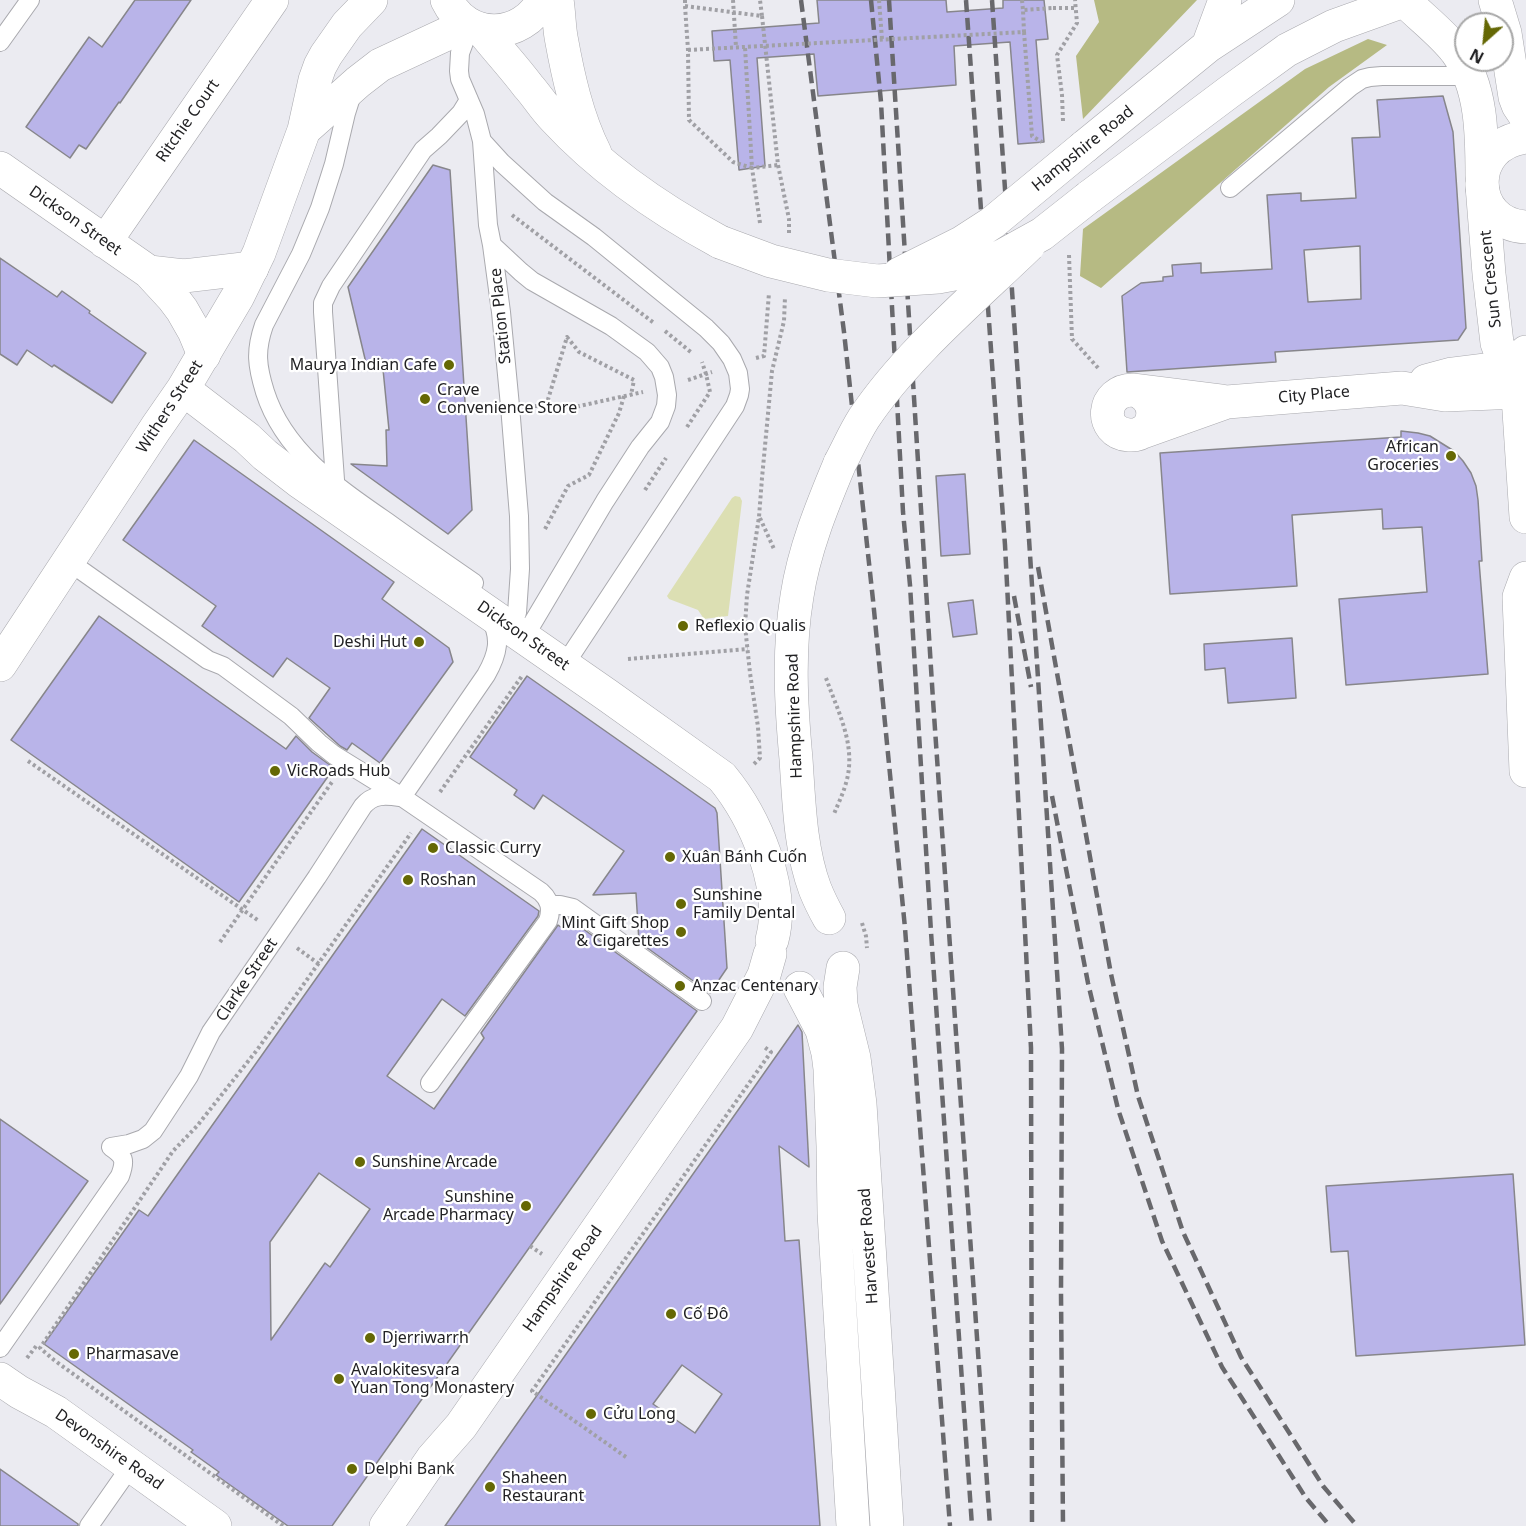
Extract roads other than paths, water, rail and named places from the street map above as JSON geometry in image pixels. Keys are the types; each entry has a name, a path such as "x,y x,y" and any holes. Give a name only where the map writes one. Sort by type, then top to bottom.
{"street":[{"name":"Ritchie Court","path":"105,242 272,0"},
{"name":"Withers Street","path":"0,665 204,355 259,253 304,130 315,80 326,55 347,25 371,0"},
{"path":"467,20 499,31 516,27 532,17 543,0"},
{"name":"Hampshire Road","path":"557,0 570,81 587,135 598,160"},
{"path":"1208,46 1225,0"},
{"name":"Hampshire Road","path":"877,281 903,273 977,234 1208,46 1278,0"},
{"path":"1495,0 1505,33 1515,97 1526,117"},
{"name":"Hampshire Road","path":"829,918 814,889 808,865 817,823 798,786 790,678 792,628 807,548 840,463 864,419 902,370 939,331 1042,234 1089,197 1287,50 1334,26 1400,1"},
{"name":"Sun Crescent","path":"1400,1 1436,30 1456,51 1469,76 1480,122 1489,274 1497,343 1500,351 1520,370"},
{"name":"Withers Street","path":"304,130 380,65 467,20"},
{"name":"Hampshire Road","path":"467,20 527,84 553,118 598,160 634,189 661,208 720,242 771,261 828,275 877,281 939,277 969,271 1042,234"},
{"path":"1526,137 1510,140 1496,149 1487,161 1482,181 1487,202 1497,216 1513,225 1526,227"},
{"name":"Dickson Street","path":"0,168 149,272 182,310 204,355"},
{"name":"Dickson Street","path":"149,272 184,276 252,268"},
{"path":"1520,370 1526,517"},
{"name":"City Place","path":"1227,402 1140,433 1149,426 1153,409 1149,398 1140,391 1134,390 1227,402 1402,388 1452,374 1520,370"},
{"name":"Dickson Street","path":"183,389 300,482 337,497 501,612 722,777 742,805 757,834 771,877 773,935"},
{"path":"1526,578 1519,597 1526,771"},
{"path":"813,913 829,918 846,940 847,954 839,976 825,986 809,989 791,985 775,969 773,935 781,924 796,915 813,913"},
{"name":"Hampshire Road","path":"386,1526 432,1459 461,1426 737,1028 764,975 773,935"},
{"name":"Harvester Road","path":"843,968 840,998 854,1058 860,1104 888,1526"},
{"name":"Hampshire Road","path":"737,1028 799,988"},
{"name":"Harvester Road","path":"799,988 822,1030 830,1069 834,1213 853,1526"},
{"name":"Devonshire Road","path":"11,1372 19,1392 56,1412 215,1526"}],"lane":[{"path":"0,42 30,0"},
{"name":"Station Place","path":"467,20 466,37 458,64 460,79 475,114 482,141 488,225 510,406 519,516 520,568 501,612"},
{"path":"1230,188 1333,99 1362,79 1382,76 1469,76"},
{"path":"337,497 278,423 267,398 257,359 264,325 295,267 320,208 349,103 358,82"},
{"path":"337,497 323,303 423,150 461,113 469,100"},
{"path":"482,141 502,163 545,202 594,237 706,328 728,351 735,364 740,383 738,399 723,426 573,652"},
{"path":"492,245 531,281 611,326 647,352 660,367 667,387 666,406 660,422 639,447 532,624"},
{"path":"68,561 208,660 223,666 291,716 319,743 346,762 402,797 545,895 550,905 550,915 544,926 430,1083"},
{"path":"402,797 486,675 497,649 493,623 501,612 532,624 716,753 735,771 764,813 779,848 780,862 773,935"},
{"name":"Clarke Street","path":"0,1348 120,1176 124,1160 111,1147 129,1144 153,1131 189,1077 210,1032 312,885 363,806 376,796 402,797"},
{"path":"550,905 573,908 702,1001"},
{"path":"89,1526 131,1466"}],"railway":[{"path":"801,0 844,332 873,600 905,928 950,1526"},
{"path":"871,0 881,102 903,512 910,585 931,932 972,1526"},
{"path":"889,0 933,700 990,1526"},
{"path":"966,0 1005,545 1031,1048 1032,1526"},
{"path":"992,0 1062,1049 1063,1526"},
{"path":"1038,567 1111,974 1138,1096 1183,1232 1241,1357 1323,1486 1357,1526"},
{"path":"1014,596 1031,687"},
{"path":"1052,796 1088,983 1118,1109 1162,1241 1222,1367 1306,1498 1330,1526"}],"place":[{"name":"Maurya Indian Cafe","path":"449,365"},
{"name":"Crave Convenience Store","path":"425,399"},
{"name":"African Groceries","path":"1451,456"},
{"name":"Reflexio Qualis","path":"683,626"},
{"name":"Deshi Hut","path":"419,642"},
{"name":"VicRoads Hub","path":"275,771"},
{"name":"Classic Curry","path":"433,848"},
{"name":"Xuân Bánh Cuốn","path":"670,857"},
{"name":"Roshan","path":"408,880"},
{"name":"Sunshine Family Dental","path":"681,904"},
{"name":"Mint Gift Shop & Cigarettes","path":"681,932"},
{"name":"Anzac Centenary","path":"680,986"},
{"name":"Sunshine Arcade","path":"360,1162"},
{"name":"Sunshine Arcade Pharmacy","path":"526,1206"},
{"name":"Cố Đô","path":"671,1314"},
{"name":"Djerriwarrh","path":"370,1338"},
{"name":"Pharmasave","path":"74,1354"},
{"name":"Avalokitesvara Yuan Tong Monastery","path":"339,1379"},
{"name":"Cửu Long","path":"591,1414"},
{"name":"Delphi Bank","path":"352,1469"},
{"name":"Shaheen Restaurant","path":"490,1487"}]}
